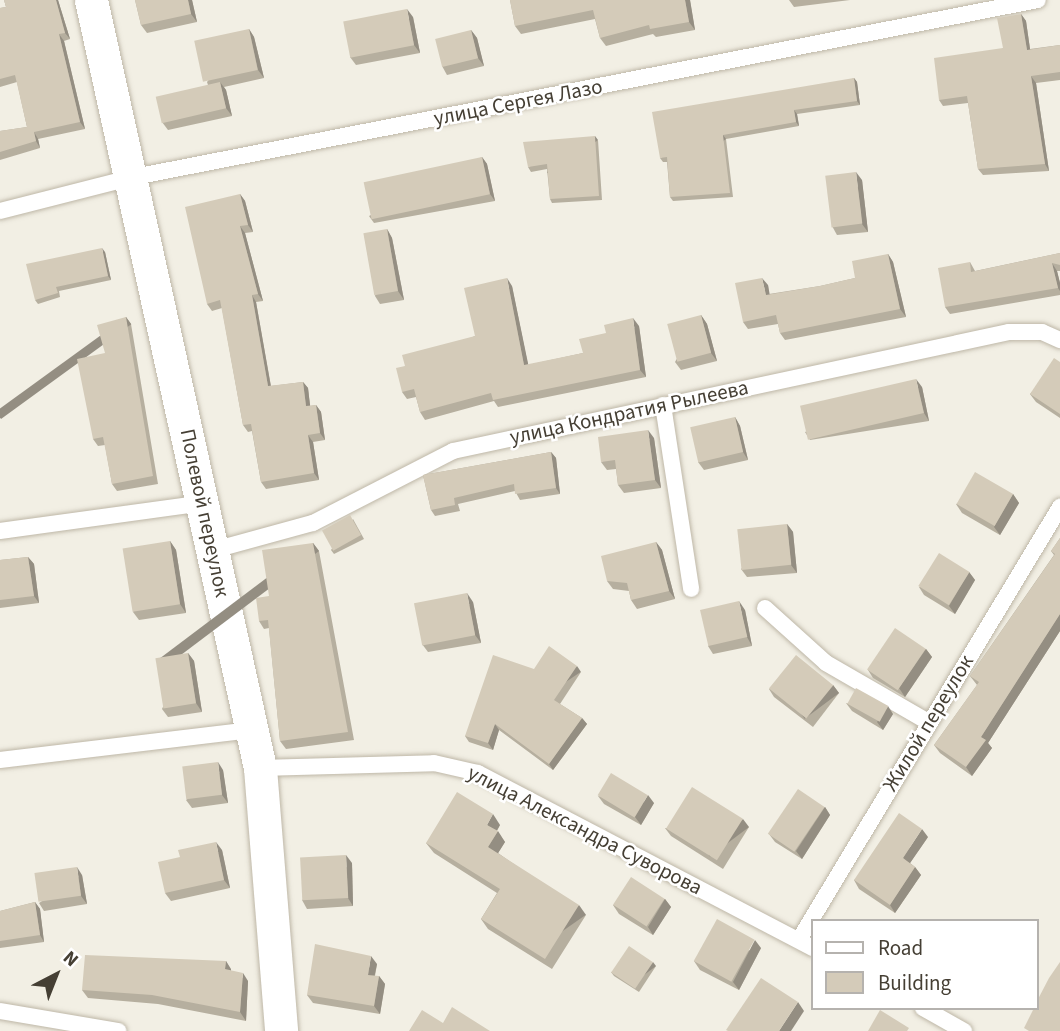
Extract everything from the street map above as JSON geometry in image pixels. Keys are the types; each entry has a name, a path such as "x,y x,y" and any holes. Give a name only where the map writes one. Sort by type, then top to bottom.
{"street":[{"name":"Полевой переулок","path":"91,0 129,178 205,503 260,768 281,1031"}],"lane":[{"name":"улица Сергея Лазо","path":"0,211 129,178 1038,0"},
{"name":"улица Кондратия Рылеева","path":"214,550 313,523 453,451 1009,332 1042,332 1060,340"},
{"path":"663,405 691,589"},
{"path":"0,531 205,503"},
{"name":"Жилой переулок","path":"820,919 928,722 1060,507"},
{"path":"765,608 827,663 928,722"},
{"path":"0,760 251,730"},
{"name":"улица Александра Суворова","path":"260,768 434,763 478,773 806,944"},
{"path":"927,1010 964,1031"},
{"path":"0,1011 118,1031"}],"building":[{"path":"4,0 56,0 65,33 59,34 80,122 34,132 36,141 0,152 0,131 27,127 15,75 0,79 0,8 6,7"},
{"path":"135,0 188,0 191,14 141,25"},
{"path":"510,0 685,0 689,22 650,29 649,25 600,38 593,10 515,26"},
{"path":"407,9 414,45 350,58 343,21"},
{"path":"1021,14 1027,50 1060,45 1060,72 1031,76 1045,164 978,169 967,96 939,100 934,58 1003,48 997,18"},
{"path":"249,29 258,70 203,82 194,41"},
{"path":"471,30 478,58 442,67 435,39"},
{"path":"854,78 857,101 794,110 796,122 723,135 730,193 670,197 667,157 660,158 652,112"},
{"path":"220,82 226,108 162,123 156,97"},
{"path":"595,136 599,196 550,199 547,164 528,167 523,142"},
{"path":"482,157 490,194 372,219 364,182"},
{"path":"856,172 862,224 832,227 825,176"},
{"path":"240,194 248,225 240,226 258,294 252,295 268,386 303,382 306,406 316,405 320,433 308,435 314,473 261,482 251,424 243,425 220,300 207,304 185,207"},
{"path":"387,229 398,291 374,295 363,233"},
{"path":"102,248 108,276 56,287 58,293 35,300 26,264"},
{"path":"1060,253 1060,265 1052,263 1058,288 945,307 938,268 970,262 971,272"},
{"path":"888,254 900,309 780,333 776,315 743,322 735,283 762,278 766,295 820,286 855,278 852,261"},
{"path":"507,278 524,365 583,353 579,339 606,333 604,325 633,318 640,370 493,400 491,393 420,412 414,389 402,392 396,368 405,366 402,355 475,336 464,288"},
{"path":"701,315 711,353 677,362 667,324"},
{"path":"126,317 153,476 112,484 103,437 93,439 77,359 105,353 97,325"},
{"path":"1054,358 1060,362 1060,414 1030,394"},
{"path":"916,379 924,413 808,440 800,406"},
{"path":"735,417 743,452 698,462 690,427"},
{"path":"648,430 655,480 618,485 615,460 601,462 598,437"},
{"path":"551,452 556,488 515,494 514,484 454,498 455,505 431,510 423,475"},
{"path":"975,472 1013,494 995,526 956,504"},
{"path":"350,515 361,535 333,551 322,531"},
{"path":"787,524 791,565 742,570 737,529"},
{"path":"1060,538 1060,614 981,737 986,740 966,767 934,745 979,682 970,676 1055,554 1051,551"},
{"path":"170,541 180,604 133,612 123,549"},
{"path":"656,542 669,591 631,600 627,583 607,581 601,556"},
{"path":"313,543 348,732 280,741 268,620 259,621 256,598 269,596 262,550"},
{"path":"939,553 970,572 949,605 918,586"},
{"path":"28,557 34,596 0,600 0,560"},
{"path":"467,593 475,635 422,646 414,603"},
{"path":"739,601 747,637 708,646 700,610"},
{"path":"895,628 926,649 898,690 867,669"},
{"path":"549,646 577,666 554,700 582,718 549,764 495,724 488,743 465,736 493,655 534,669"},
{"path":"188,653 196,703 163,709 155,658"},
{"path":"796,655 833,685 806,719 769,688"},
{"path":"856,688 888,706 880,722 847,704"},
{"path":"218,762 222,795 186,799 182,766"},
{"path":"611,773 648,795 634,817 598,795"},
{"path":"692,787 743,819 717,860 666,829"},
{"path":"798,789 825,807 794,852 768,834"},
{"path":"457,792 493,814 487,825 498,831 488,847 579,905 545,959 481,919 500,889 426,843"},
{"path":"899,813 922,829 903,858 915,867 890,905 854,880"},
{"path":"216,842 224,880 165,893 158,862 180,857 178,850"},
{"path":"346,855 348,898 302,900 300,857"},
{"path":"77,867 81,896 38,902 34,873"},
{"path":"631,877 665,899 647,926 613,905"},
{"path":"35,902 40,935 0,941 0,911"},
{"path":"717,919 755,940 731,982 694,961"},
{"path":"315,944 371,956 368,975 379,976 374,1006 307,995"},
{"path":"629,946 653,962 635,989 611,973"},
{"path":"85,955 226,961 225,969 243,973 240,1012 152,995 82,990"},
{"path":"1060,962 1060,1031 1029,1031 1024,1028 1033,1010 1039,1010 1039,997"},
{"path":"761,978 798,1002 779,1031 726,1030"},
{"path":"452,1007 490,1031 409,1031 422,1010 443,1023"},
{"path":"880,1010 909,1028 907,1031 868,1031"}]}
